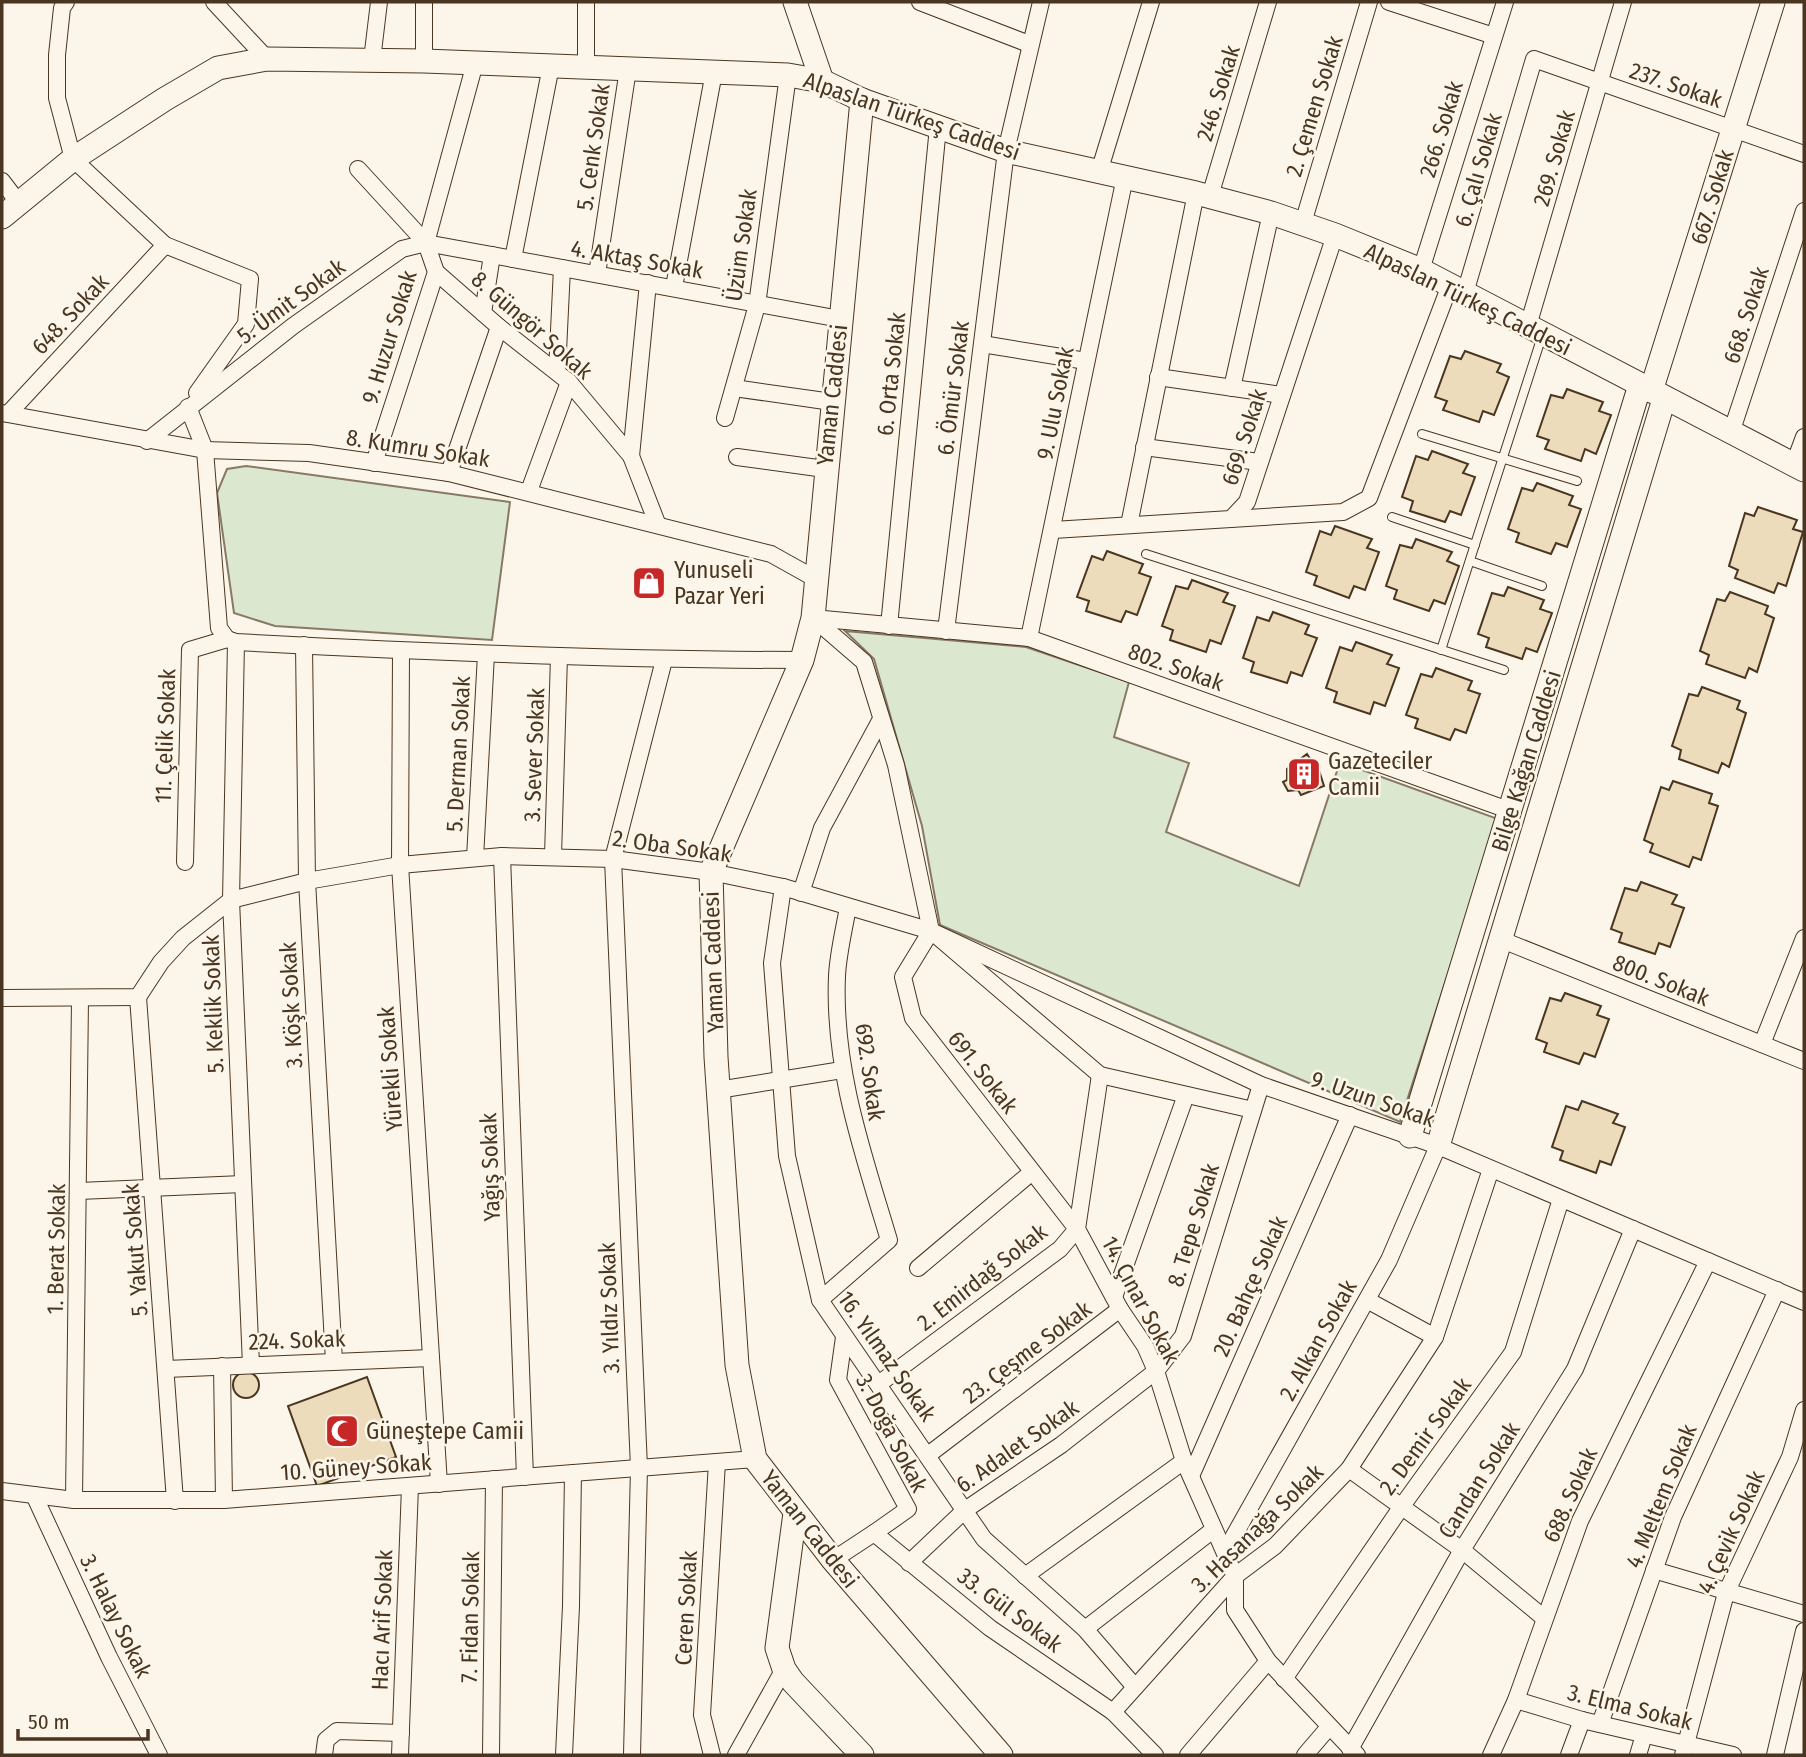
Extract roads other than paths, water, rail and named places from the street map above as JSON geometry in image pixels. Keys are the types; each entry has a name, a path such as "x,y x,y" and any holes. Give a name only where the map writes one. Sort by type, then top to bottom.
{"main road":[{"path":"795,2 822,81"},
{"name":"667. Sokak","path":"1652,392 1773,2"},
{"name":"Alpaslan Türkeş Caddesi","path":"10,210 73,159 218,68 267,59 424,61 788,75 822,81 862,100 1006,151 1203,194 1335,235 1421,271 1799,467"},
{"name":"Yaman Caddesi","path":"862,100 814,578 813,618 802,660 711,872 718,1090 737,1365 755,1459 833,1560 1001,1755"},
{"name":"Bilge Kağan Caddesi","path":"1410,1136 1511,811 1652,392"},
{"name":"Bilge Kağan Caddesi","path":"1438,1146 1502,940 1652,392"},
{"path":"795,1513 777,1648 784,1669 862,1755"}],"street":[{"path":"66,2 62,8 57,55 57,98 73,159 165,244 250,279 246,324 188,407 146,441"},
{"path":"214,2 267,59"},
{"path":"372,60 379,2"},
{"path":"424,2 424,61"},
{"path":"586,2 586,67"},
{"path":"920,2 1029,44"},
{"name":"6. Ömür Sokak","path":"946,631 1006,151 1041,2"},
{"path":"1099,172 1151,2"},
{"name":"246. Sokak","path":"1129,524 1158,377 1203,194 1268,2"},
{"name":"2. Çemen Sokak","path":"1303,223 1369,2"},
{"path":"1389,2 1494,36"},
{"name":"266. Sokak","path":"1421,271 1505,2"},
{"name":"269. Sokak","path":"1535,330 1623,2"},
{"name":"237. Sokak","path":"1534,59 1804,154"},
{"name":"6. Çalı Sokak","path":"1231,519 1343,512 1369,498 1457,289 1534,59"},
{"name":"9. Huzur Sokak","path":"374,463 436,272 426,243 475,63"},
{"path":"513,260 551,66"},
{"name":"5. Cenk Sokak","path":"597,274 628,69"},
{"path":"674,288 714,72"},
{"name":"Üzüm Sokak","path":"725,418 757,305 788,75"},
{"name":"6. Orta Sokak","path":"889,626 938,127"},
{"path":"358,169 426,243"},
{"name":"9. Ulu Sokak","path":"1029,638 1125,177"},
{"path":"2,181 10,210"},
{"name":"668. Sokak","path":"1731,433 1804,211"},
{"path":"1232,388 1270,213"},
{"name":"669. Sokak","path":"1053,530 1231,519 1247,502 1335,235"},
{"name":"4. Aktaş Sokak","path":"426,243 840,319"},
{"name":"5. Ümit Sokak","path":"188,407 293,326 402,249 426,243"},
{"name":"648. Sokak","path":"5,413 165,244"},
{"path":"483,313 492,256"},
{"path":"529,491 563,378 562,268"},
{"name":"8. Güngör Sokak","path":"436,272 563,378 631,456 657,523"},
{"path":"631,456 648,283"},
{"path":"449,473 499,327"},
{"path":"982,344 1086,361"},
{"path":"1158,377 1281,395"},
{"path":"734,388 832,402"},
{"name":"5. Keklik Sokak","path":"188,407 205,450 219,628 232,640 231,900 251,1365"},
{"name":"8. Kumru Sokak","path":"5,413 205,450 309,453 449,473 657,523 771,554 814,578"},
{"path":"1799,467 1804,437"},
{"path":"1144,447 1259,462"},
{"path":"737,457 825,469"},
{"path":"813,618 864,662 896,765 930,931 1100,1075 1253,1110"},
{"name":"802. Sokak","path":"813,618 1029,638 1511,811"},
{"path":"232,640 486,654 664,660 802,660"},
{"name":"11. Çelik Sokak","path":"185,862 190,650 232,640"},
{"name":"3. Köşk Sokak","path":"304,645 307,881 334,1361"},
{"name":"Yürekli Sokak","path":"401,651 400,865 439,1484"},
{"name":"5. Derman Sokak","path":"475,858 486,654"},
{"name":"3. Sever Sokak","path":"553,856 559,656"},
{"name":"3. Yıldız Sokak","path":"632,1755 639,1468 613,859 664,660"},
{"path":"801,893 822,828 881,719"},
{"name":"2. Oba Sokak","path":"231,900 307,881 400,865 502,856 553,856 613,859 711,872 783,887 930,931"},
{"name":"Yağış Sokak","path":"502,856 525,1477"},
{"name":"16. Yılmaz Sokak","path":"783,887 772,963 787,1156 820,1300 844,1337 880,1383 984,1539 1085,1629 1135,1687"},
{"path":"2,998 138,997 161,962 183,938 231,900"},
{"name":"692. Sokak","path":"820,1300 889,1240 854,1131 842,1070 837,976 848,907"},
{"name":"9. Uzun Sokak","path":"930,931 1261,1085 1438,1146 1804,1302"},
{"name":"691. Sokak","path":"930,931 903,977 913,1018 1077,1229"},
{"path":"1762,1044 1804,938"},
{"name":"800. Sokak","path":"1502,940 1804,1061"},
{"name":"5. Yakut Sokak","path":"138,997 175,1501"},
{"name":"1. Berat Sokak","path":"75,1500 80,999"},
{"path":"718,1090 842,1070"},
{"name":"14. Çınar Sokak","path":"1100,1075 1077,1229 1117,1303 1145,1346 1156,1371 1188,1469 1213,1530 1226,1550 1235,1576 1235,1610 1268,1661 1353,1752"},
{"name":"8. Tepe Sokak","path":"1156,1371 1183,1336 1261,1085"},
{"path":"1117,1303 1186,1095"},
{"name":"20. Bahçe Sokak","path":"1188,1469 1350,1115"},
{"name":"2. Alkan Sokak","path":"1226,1550 1389,1260 1438,1146"},
{"name":"3. Hasanağa Sokak","path":"1113,1712 1235,1576 1275,1546 1349,1469 1435,1337 1491,1169"},
{"path":"918,1268 1032,1172"},
{"path":"79,1191 243,1184"},
{"name":"2. Demir Sokak","path":"1284,1679 1402,1506 1513,1352 1561,1199"},
{"name":"2. Emirdağ Sokak","path":"880,1383 1060,1249 1077,1229"},
{"name":"Candan Sokak","path":"1353,1752 1462,1550 1574,1369 1633,1229"},
{"name":"688. Sokak","path":"1491,1755 1516,1700 1580,1521 1708,1261"},
{"name":"4. Meltem Sokak","path":"1600,1724 1673,1517 1777,1290"},
{"path":"1367,1300 1435,1337"},
{"name":"23. Çeşme Sokak","path":"928,1455 1117,1303"},
{"name":"3. Doğa Sokak","path":"844,1337 838,1380 908,1508 873,1533"},
{"name":"224. Sokak","path":"166,1369 431,1359"},
{"path":"222,1366 224,1500"},
{"name":"6. Adalet Sokak","path":"909,1563 964,1510 1061,1445 1156,1371"},
{"name":"4. Çevik Sokak","path":"1684,1750 1726,1593 1790,1457 1804,1410"},
{"name":"10. Güney Sokak","path":"2,1491 75,1500 224,1500 755,1459"},
{"name":"Ceren Sokak","path":"712,1755 702,1716 717,1462"},
{"path":"1025,1576 1188,1469"},
{"path":"1349,1469 1462,1550 1544,1618"},
{"path":"564,1755 571,1606 573,1473"},
{"name":"7. Fidan Sokak","path":"491,1755 494,1479"},
{"name":"Hacı Arif Sokak","path":"400,1755 410,1486"},
{"name":"3. Halay Sokak","path":"34,1495 108,1657 159,1755"},
{"path":"1085,1629 1213,1530"},
{"path":"833,1560 873,1533"},
{"name":"33. Gül Sokak","path":"873,1533 909,1563 931,1577 990,1628 1113,1712 1155,1755"},
{"path":"1654,1570 1804,1614"},
{"path":"1774,1755 1804,1631"},
{"path":"1188,1755 1268,1661"},
{"path":"736,1755 784,1669"},
{"name":"3. Elma Sokak","path":"1516,1700 1644,1735 1684,1750 1733,1755"},
{"path":"1569,1755 1582,1720"},
{"path":"1305,1755 1329,1727"},
{"path":"324,1755 326,1740 337,1731 401,1732"},
{"path":"1638,1755 1644,1735"}],"lane":[{"path":"1441,650 1503,458 1535,330"},
{"path":"1422,434 1577,481"},
{"path":"1392,517 1475,545"},
{"path":"1146,554 1504,670"},
{"path":"1470,561 1542,586"}],"place":[{"name":"Yunuseli Pazar Yeri","path":"649,583"},
{"name":"Gazeteciler Camii","path":"1304,774"},
{"name":"Güneştepe Camii","path":"342,1431"}]}
